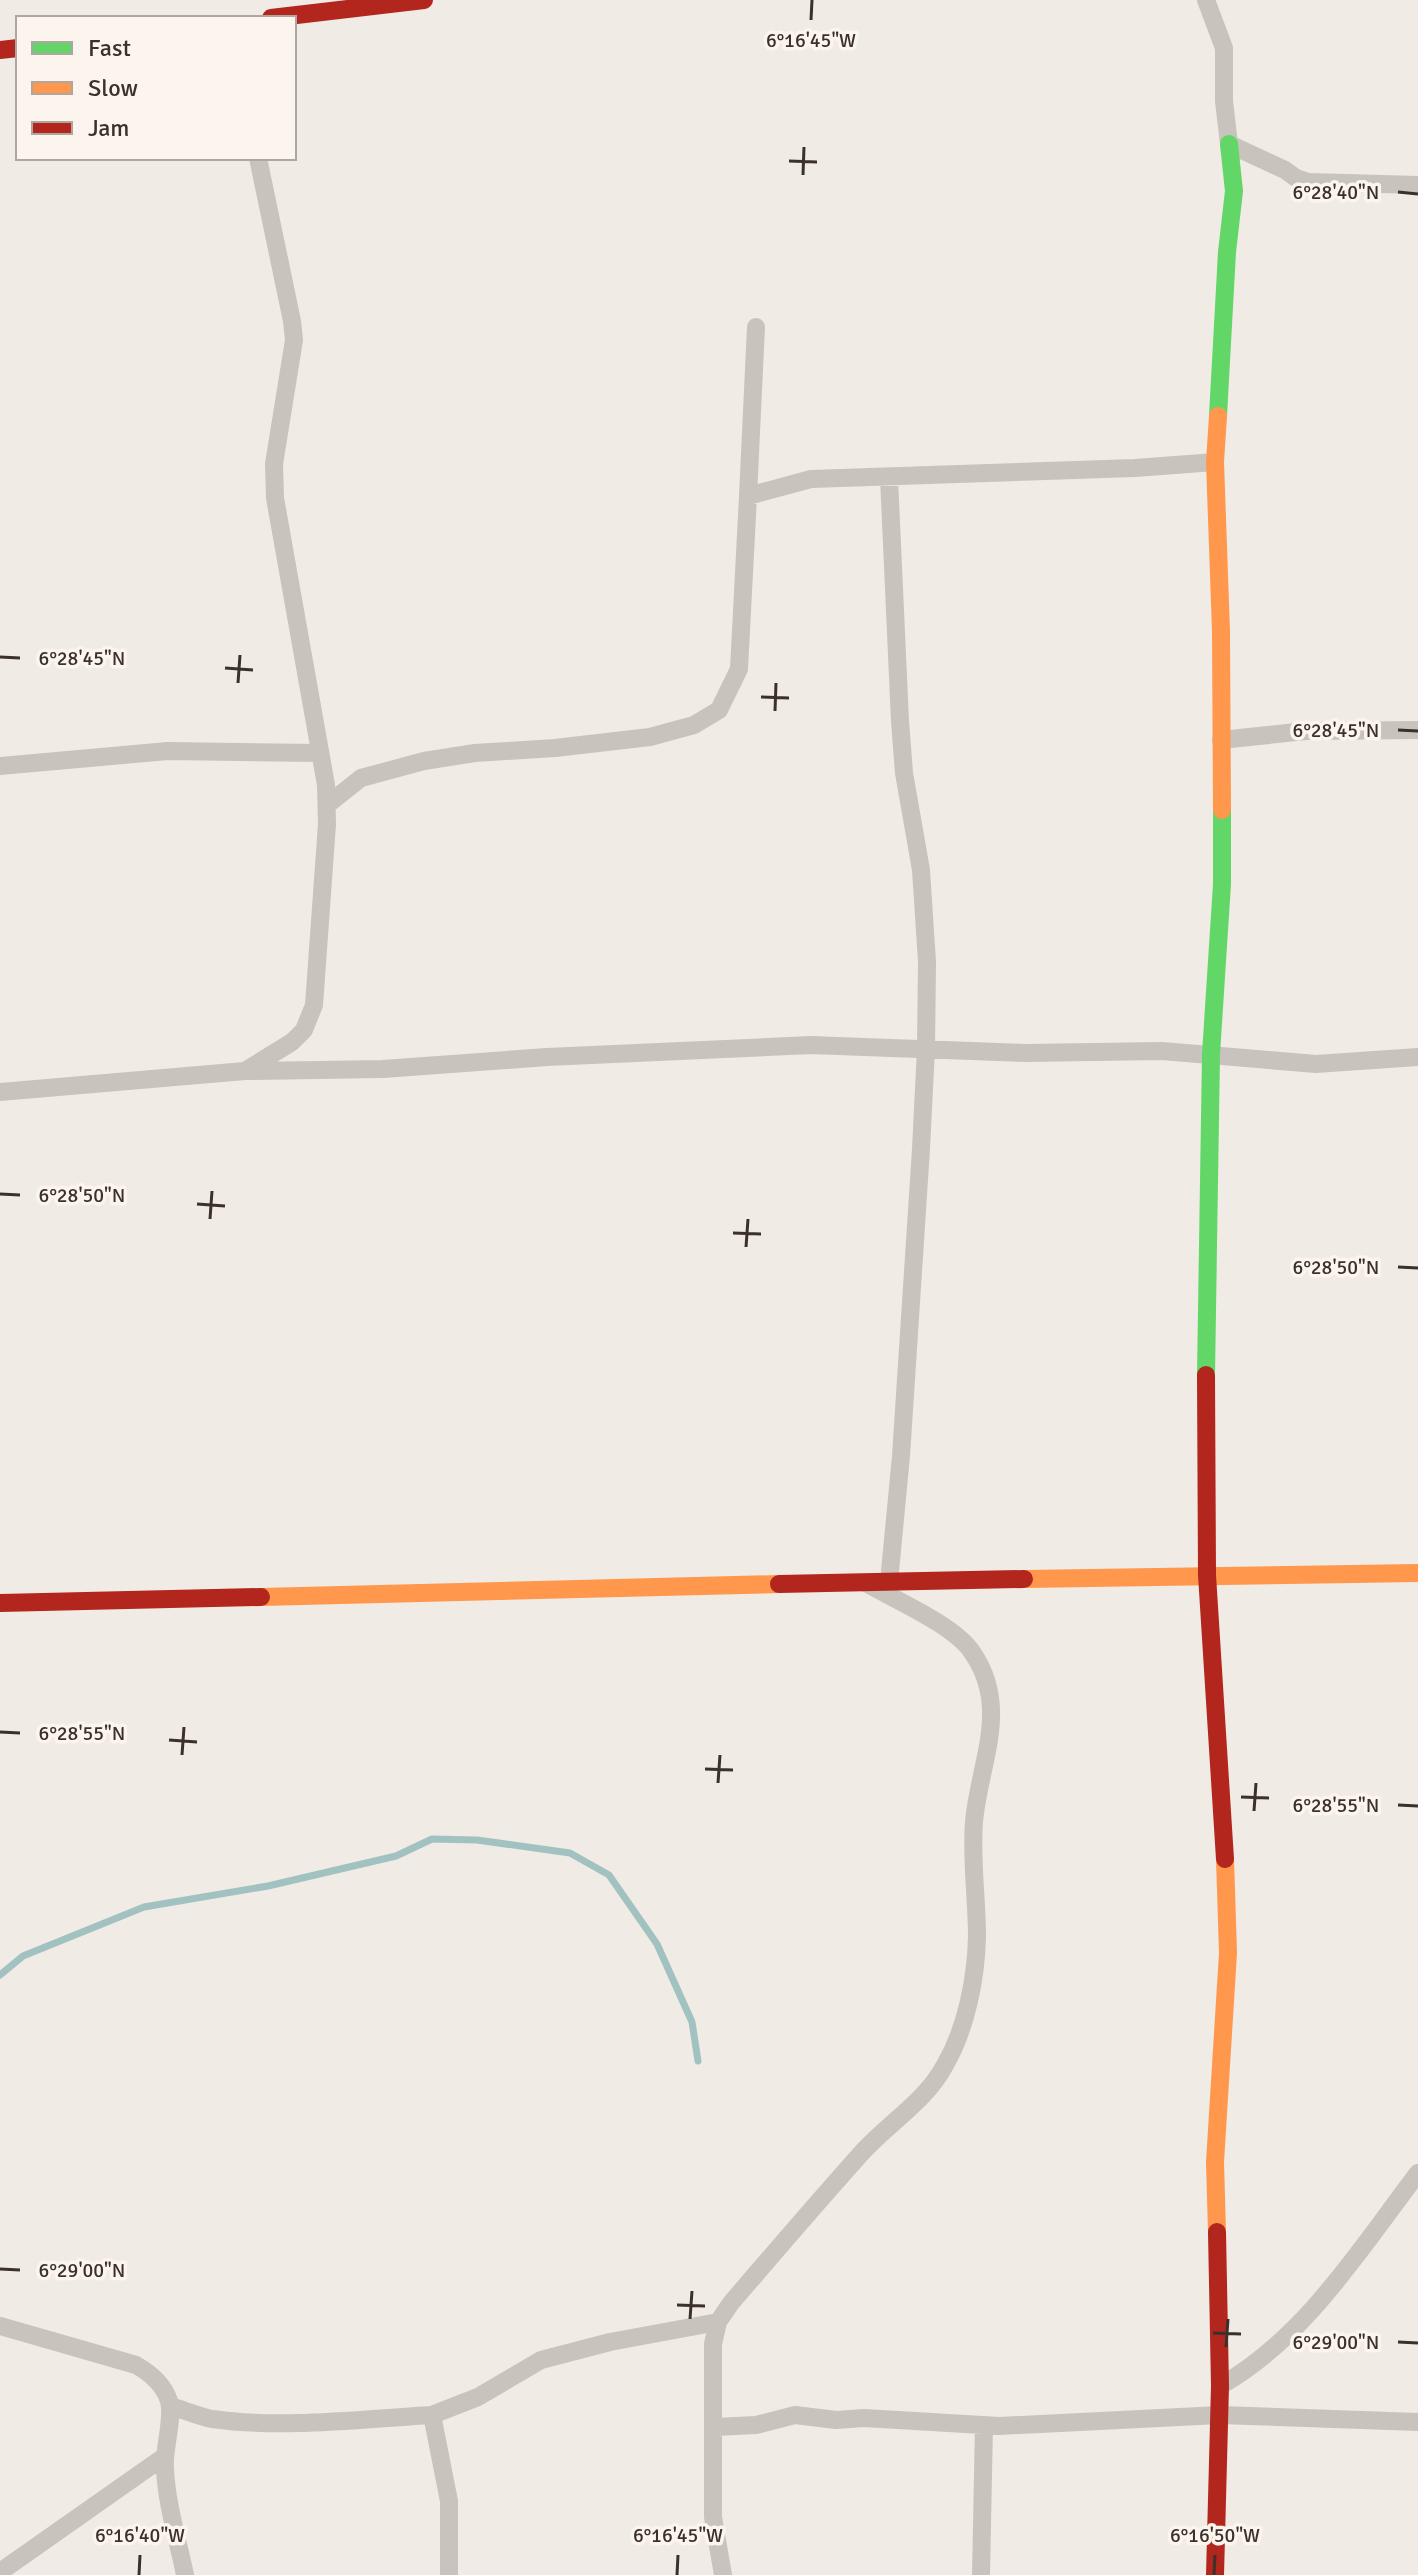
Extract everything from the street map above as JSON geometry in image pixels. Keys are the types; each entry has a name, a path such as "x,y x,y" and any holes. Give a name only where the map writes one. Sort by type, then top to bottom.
{"street":[{"path":"288,16 424,0"},
{"path":"1206,0 1224,48 1224,101 1234,191 1227,252 1215,462 1221,631 1222,884 1211,1054 1206,1330 1207,1575 1224,1828 1228,1940 1215,2162 1220,2386 1215,2575"},
{"path":"1229,144 1308,182 1418,185"},
{"path":"245,1071 292,1042 310,1018 315,990 327,805 275,498 274,464 294,340 258,160"},
{"path":"327,805 361,778 424,761 475,753 650,737 694,725 719,710 739,669 756,327"},
{"path":"748,496 811,479 1215,462"},
{"path":"889,478 902,747 925,907 926,1049 901,1456 889,1582"},
{"path":"1221,740 1306,731 1418,730"},
{"path":"0,766 168,751 319,753"},
{"path":"0,1092 99,1086 245,1071 383,1069 575,1055 811,1045 1026,1053 1142,1051 1316,1064 1418,1057"},
{"path":"0,1603 863,1582 1418,1573"},
{"path":"723,2575 711,2486 715,2427 713,2344 718,2322 740,2292 859,2155 932,2086 946,2065 960,2031 971,1984 977,1939 974,1825 977,1794 991,1740 989,1688 972,1652 953,1632 863,1582"},
{"path":"1220,2386 1264,2357 1314,2308 1418,2173"},
{"path":"170,2406 210,2418 250,2421 432,2415 478,2397 541,2360 610,2342 718,2322"},
{"path":"0,2326 136,2365 161,2387 170,2406 165,2456 170,2507 185,2575"},
{"path":"432,2415 449,2501 449,2575"},
{"path":"715,2427 756,2425 795,2415 836,2420 864,2418 984,2425 1219,2415 1418,2422"},
{"path":"981,2575 984,2425"},
{"path":"0,2572 165,2456"}],"waterway":[{"path":"0,1975 23,1956 144,1907 268,1886 396,1856 432,1839 477,1840 570,1853 609,1875 657,1944 692,2022 698,2061"}],"traffic: fast":[{"path":"1218,416 1227,252 1234,191 1229,144"},
{"path":"1206,1375 1211,1054 1222,884 1222,810"}],"traffic: slow":[{"path":"1218,416 1215,462 1221,631 1222,810"},
{"path":"1024,1579 1418,1573"},
{"path":"261,1597 779,1584"},
{"path":"1217,2232 1215,2162 1228,1953 1225,1859"}],"traffic: jam":[{"path":"288,16 424,0"},
{"path":"0,50 16,48"},
{"path":"1206,1375 1207,1575 1225,1859"},
{"path":"779,1584 1024,1579"},
{"path":"0,1603 261,1597"},
{"path":"1215,2575 1220,2386 1217,2232"}]}
